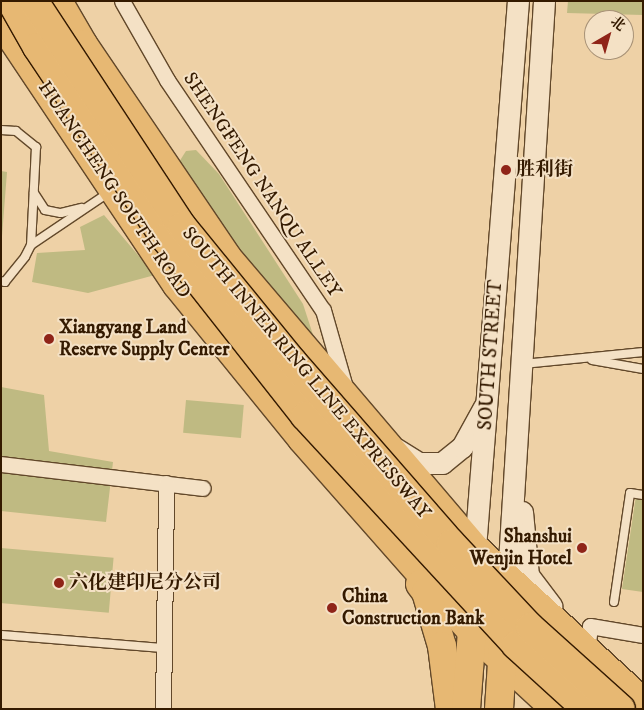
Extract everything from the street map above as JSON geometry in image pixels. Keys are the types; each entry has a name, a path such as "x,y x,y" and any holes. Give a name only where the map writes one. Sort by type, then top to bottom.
{"highway":[{"name":"SOUTH INNER RING LINE EXPRESSWAY","path":"11,1 37,47 165,238 305,416 516,645 586,709"},
{"name":"SOUTH INNER RING LINE EXPRESSWAY","path":"34,1 182,226 287,355 451,543 530,627 621,709"},
{"path":"58,1 227,257 475,548 643,702"},
{"name":"HUANCHENG SOUTH ROAD","path":"1,22 177,285 302,439 473,632 555,709"},
{"path":"367,513 426,592 442,646 450,709"},
{"name":"SOUTH STREET","path":"466,709 473,632 475,548"},
{"name":"SOUTH STREET","path":"499,709 508,578"}],"main road":[{"name":"SOUTH STREET","path":"475,548 518,1"},
{"name":"SOUTH STREET","path":"508,578 544,1"},
{"path":"384,441 418,463 442,463 462,447 487,402"},
{"path":"516,445 528,575 582,647"}],"street":[{"name":"SHENGFENG NANQU ALLEY","path":"122,1 168,80 323,310 348,399"},
{"path":"1,464 203,488"},
{"path":"163,709 166,483"},
{"path":"582,647 590,626 643,635"}],"lane":[{"path":"1,130 16,131 36,147 31,245 26,258 5,282 1,281"},
{"path":"31,245 112,190"},
{"path":"34,192 45,210 61,213 87,207"},
{"path":"521,364 643,352"},
{"path":"582,358 643,369"},
{"path":"614,602 630,493 643,496"},
{"path":"1,636 164,648"}],"shaded area":[{"path":"568,1 643,1 643,15 634,15 634,10 584,10 584,13 567,13"},
{"path":"196,150 219,174 303,304 316,344 269,291 179,162 186,151"},
{"path":"1,171 7,172 1,249"},
{"path":"104,215 155,275 88,293 32,282 37,253 85,250 80,227"},
{"path":"1,387 44,395 49,451 113,462 106,522 1,511"},
{"path":"186,400 244,405 241,438 183,433"},
{"path":"637,489 643,490 643,592 622,589"},
{"path":"1,548 114,558 109,613 1,603"}],"place":[{"name":"胜利街","path":"506,170"},
{"name":"Xiangyang Land Reserve Supply Center","path":"49,339"},
{"name":"Shanshui Wenjin Hotel","path":"582,548"},
{"name":"六化建印尼分公司","path":"59,583"},
{"name":"China Construction Bank","path":"332,608"}]}
